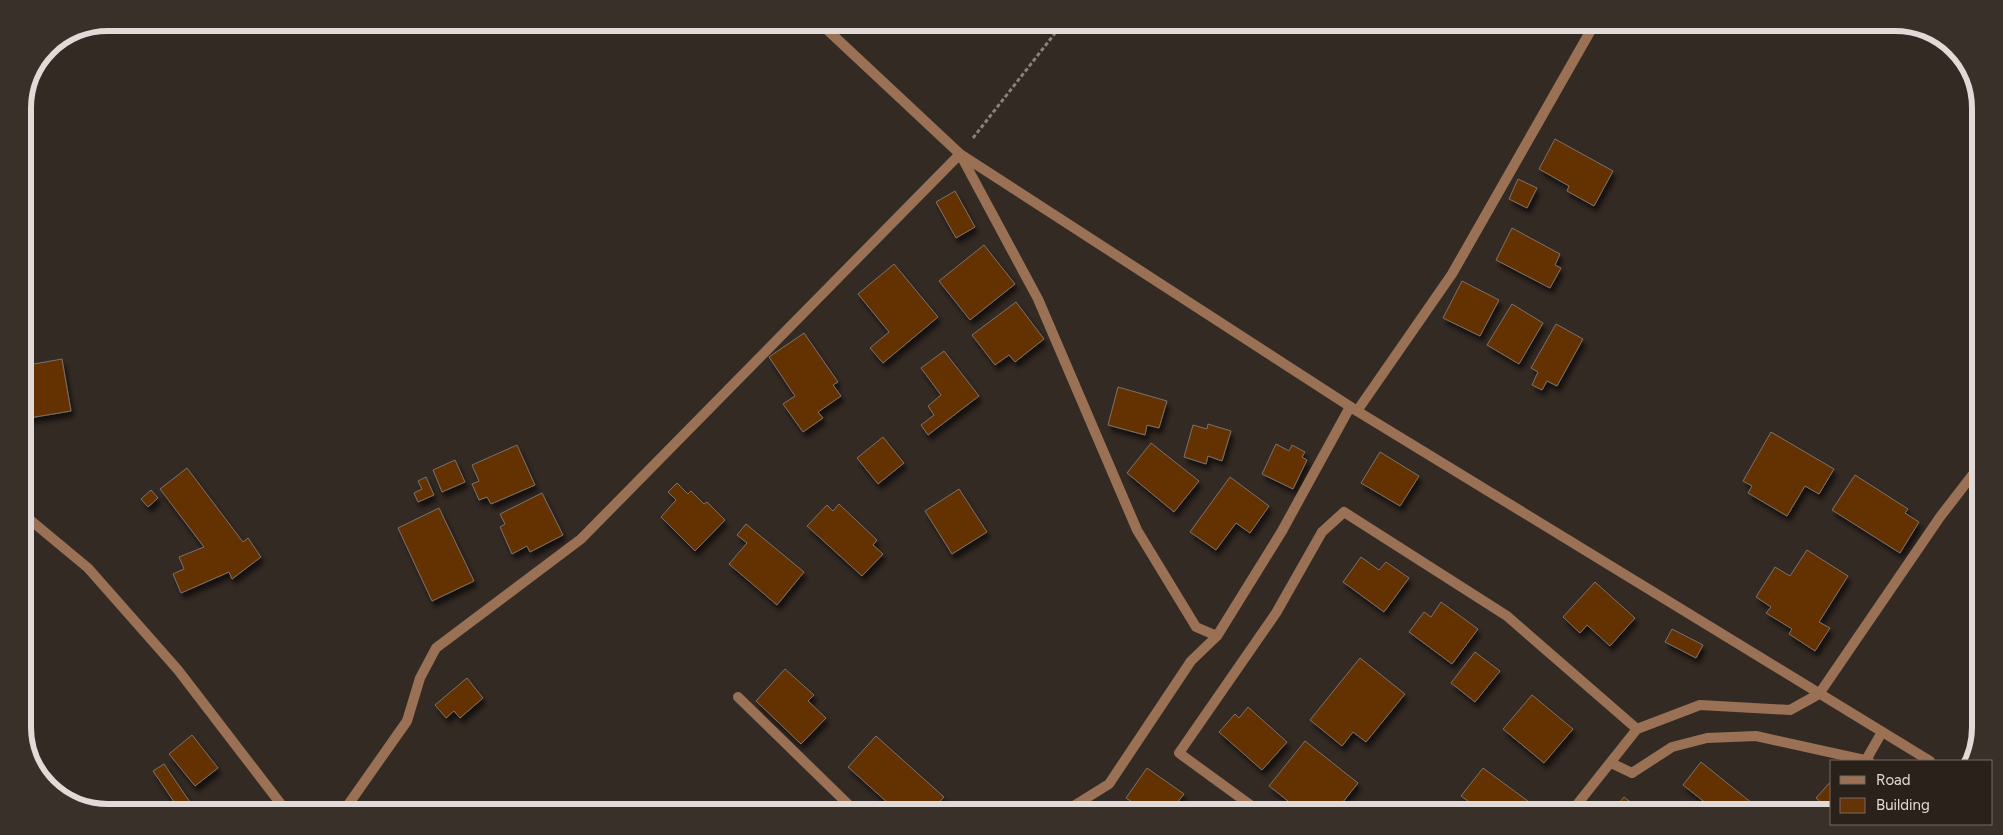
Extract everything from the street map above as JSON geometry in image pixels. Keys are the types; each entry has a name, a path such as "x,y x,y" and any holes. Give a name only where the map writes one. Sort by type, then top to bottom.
{"street":[{"path":"830,31 960,154 1354,409 1928,760"},
{"path":"1077,804 1109,784 1191,661 1217,636 1354,409 1452,274 1590,31"},
{"path":"960,154 1038,299 1137,530 1196,627 1217,636"},
{"path":"349,804 407,720 420,678 436,648 581,538 960,154"},
{"path":"1578,804 1637,729 1700,705 1790,710 1819,694 1940,517 1972,475"},
{"path":"1249,804 1179,753 1276,614 1322,532 1344,512 1508,616 1637,729"},
{"path":"31,521 88,568 178,670 281,804"},
{"path":"738,697 848,804"},
{"path":"1611,763 1632,773 1672,747 1707,738 1756,736 1868,760 1882,732"}],"path":[{"path":"960,154 1056,31"}],"building":[{"path":"1555,139 1613,171 1594,206 1567,191 1569,186 1539,169"},
{"path":"1518,179 1537,188 1527,208 1509,199"},
{"path":"955,191 975,227 956,238 936,202"},
{"path":"1512,228 1560,254 1555,265 1561,268 1550,288 1496,260"},
{"path":"984,245 1015,284 970,320 939,281"},
{"path":"894,264 938,317 883,363 870,348 889,332 858,294"},
{"path":"1462,281 1499,300 1480,336 1443,318"},
{"path":"1016,302 1044,339 1015,362 1009,355 995,365 972,335"},
{"path":"1512,304 1543,323 1519,364 1487,345"},
{"path":"1556,324 1583,339 1557,386 1547,381 1542,390 1532,385 1538,372 1531,368"},
{"path":"804,333 838,382 833,385 841,396 818,412 823,418 803,432 783,404 795,396 769,357"},
{"path":"944,351 979,396 928,435 921,425 934,415 928,406 941,395 921,368"},
{"path":"62,359 71,411 31,418 31,365"},
{"path":"1118,387 1167,401 1159,428 1147,425 1145,435 1108,425"},
{"path":"1208,424 1231,431 1222,461 1208,456 1206,464 1184,457 1193,425 1207,429"},
{"path":"1771,432 1834,469 1819,494 1805,486 1787,516 1748,493 1752,486 1743,481"},
{"path":"883,437 904,463 878,484 857,458"},
{"path":"1151,443 1199,481 1174,512 1127,473"},
{"path":"1276,444 1289,451 1292,445 1305,452 1302,457 1307,460 1293,489 1262,474"},
{"path":"517,445 535,485 491,504 487,497 479,500 472,484 479,481 472,465"},
{"path":"1380,452 1419,476 1400,506 1361,483"},
{"path":"455,460 465,482 442,492 433,470"},
{"path":"187,468 243,542 248,538 261,557 232,579 229,572 181,593 173,574 184,569 179,557 204,547 160,489"},
{"path":"1855,475 1908,509 1905,513 1919,522 1900,553 1832,510"},
{"path":"426,477 434,495 418,502 414,493 422,489 418,481"},
{"path":"1230,477 1269,506 1250,533 1236,523 1216,550 1190,532"},
{"path":"677,483 688,494 691,491 704,504 707,502 725,520 695,551 661,517 676,500 668,492"},
{"path":"959,489 987,532 952,554 925,511"},
{"path":"151,490 158,498 148,507 141,499"},
{"path":"542,493 563,535 530,552 527,546 512,554 500,527 505,524 500,514"},
{"path":"839,504 877,540 873,545 883,554 862,576 807,526 827,505 833,511"},
{"path":"439,508 474,581 432,601 398,528"},
{"path":"746,524 804,572 777,605 729,564 747,543 737,535"},
{"path":"1807,550 1848,576 1819,622 1830,628 1815,651 1789,634 1792,629 1766,613 1771,607 1756,597 1775,567 1790,576"},
{"path":"1361,557 1379,570 1386,562 1409,578 1384,612 1343,582"},
{"path":"1595,582 1635,618 1610,646 1587,625 1580,633 1563,617"},
{"path":"1441,602 1478,629 1452,664 1409,632 1424,612 1431,617"},
{"path":"1672,629 1703,645 1696,658 1665,642"},
{"path":"1475,652 1500,671 1475,702 1451,683"},
{"path":"1360,658 1405,694 1366,742 1353,732 1342,746 1310,720"},
{"path":"785,669 814,695 808,701 826,718 801,744 756,701"},
{"path":"467,678 483,698 460,718 454,711 446,718 435,705"},
{"path":"1532,695 1573,729 1544,763 1503,729"},
{"path":"1248,707 1287,742 1262,770 1219,732 1235,714 1239,718"},
{"path":"192,735 218,768 195,786 169,754"},
{"path":"876,736 944,797 937,804 889,804 848,767"},
{"path":"1305,741 1358,783 1341,804 1292,804 1269,786"},
{"path":"1701,762 1753,804 1707,804 1683,785"},
{"path":"164,764 191,804 176,804 153,771"},
{"path":"1147,768 1184,794 1176,804 1135,804 1126,798"},
{"path":"1483,768 1532,804 1472,804 1461,796"},
{"path":"1830,782 1830,804 1823,804 1816,798"},
{"path":"1624,797 1633,804 1618,804"}]}
